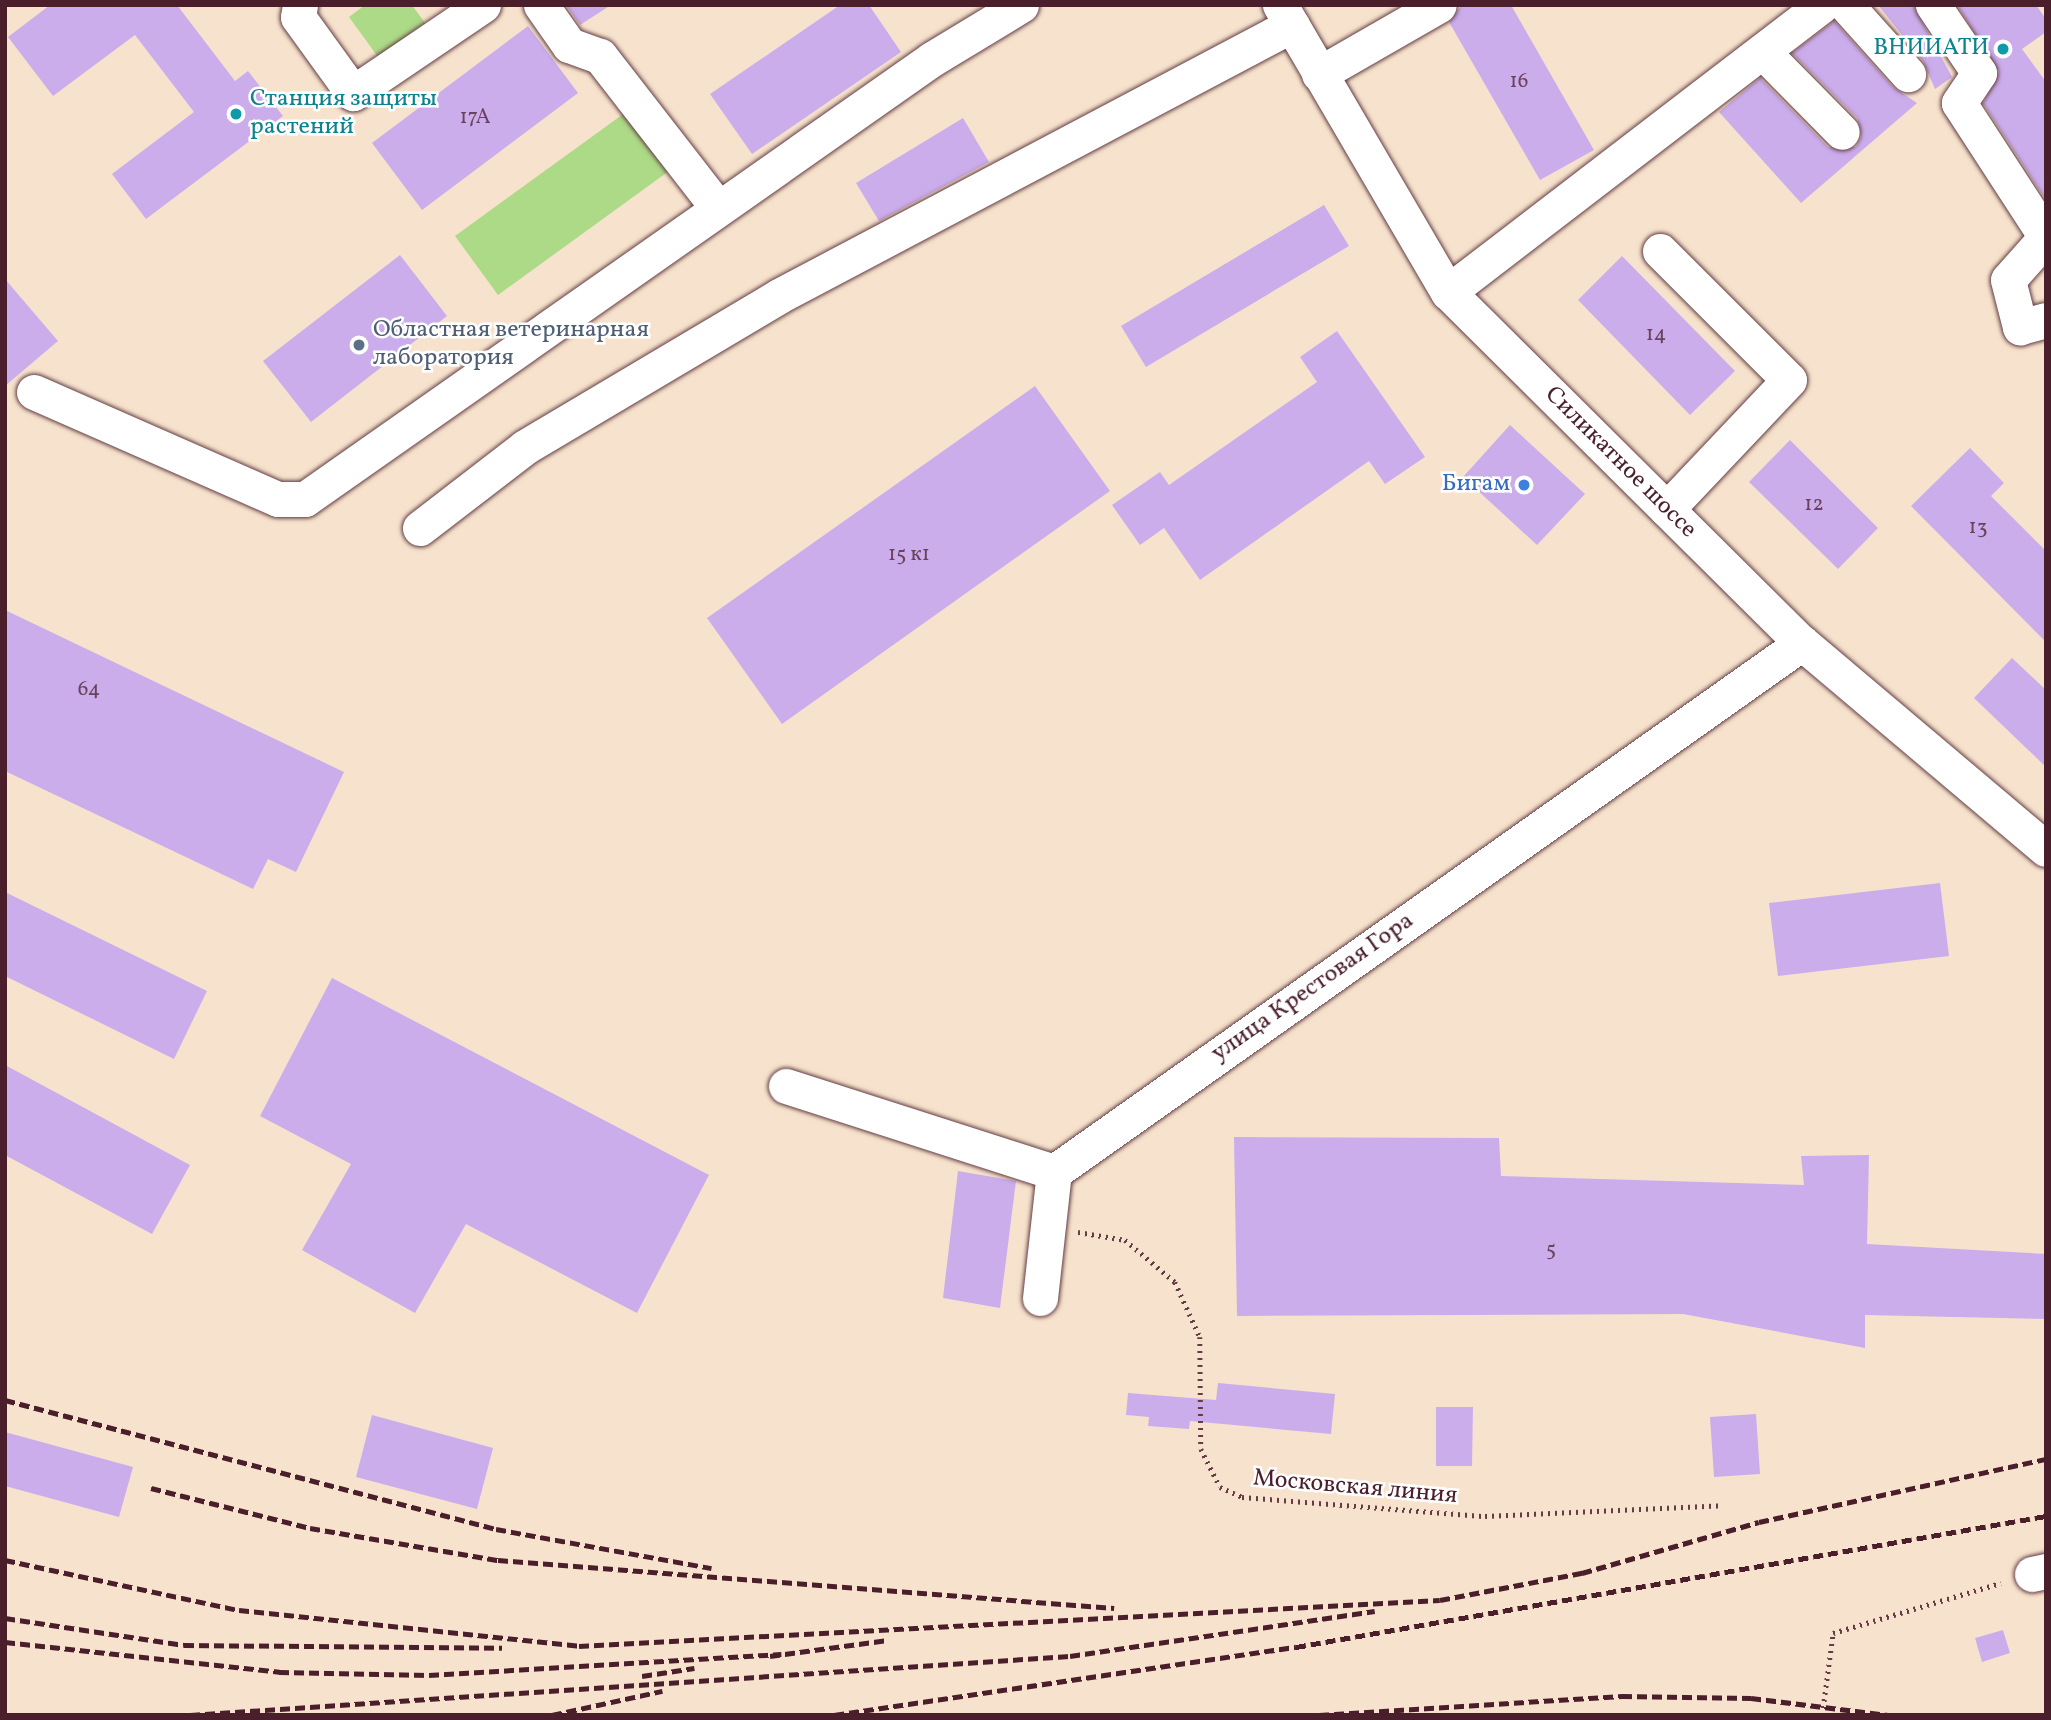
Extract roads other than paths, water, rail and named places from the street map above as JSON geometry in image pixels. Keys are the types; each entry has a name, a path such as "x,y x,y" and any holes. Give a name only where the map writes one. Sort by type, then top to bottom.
{"street":[{"path":"300,5 298,17 353,93 483,5"},
{"path":"541,5 569,45 600,56 718,208"},
{"path":"34,392 278,499 305,499 932,59 1021,5"},
{"path":"1319,74 1439,5"},
{"path":"1448,292 1822,5"},
{"path":"1846,5 1908,74"},
{"path":"1933,5 1979,73 1959,103 2046,237 2008,279 2020,327 2046,320"},
{"path":"420,528 525,447 779,296 1286,15"},
{"name":"Силикатное шоссе","path":"1286,15 1448,292 1802,643 2046,849"},
{"path":"1763,52 1842,132"},
{"path":"1660,251 1789,380 1667,509"},
{"name":"улица Крестовая Гора","path":"1054,1172 1802,643"},
{"path":"786,1086 1054,1172 1040,1298"}],"railway":[{"path":"5,1400 496,1529 711,1568"},
{"path":"5,1560 239,1610 579,1646 1440,1600 1582,1573 1759,1522 2046,1459"},
{"path":"151,1488 310,1528 498,1560 1114,1608"},
{"path":"834,1715 1296,1647 2046,1516"},
{"path":"190,1715 1070,1656 1375,1611"},
{"path":"5,1618 184,1645 502,1648"},
{"path":"770,1656 888,1640"},
{"path":"5,1642 279,1672 429,1675 781,1654"},
{"path":"642,1676 694,1668"},
{"path":"552,1715 662,1691"},
{"path":"1319,1715 1622,1696 1751,1698 1888,1715"}],"place":[{"name":"ВНИИАТИ","path":"2003,49"},
{"name":"Станция защиты растений","path":"236,114"},
{"name":"Областная ветеринарная лаборатория","path":"359,345"},
{"name":"Бигам","path":"1524,485"}]}
